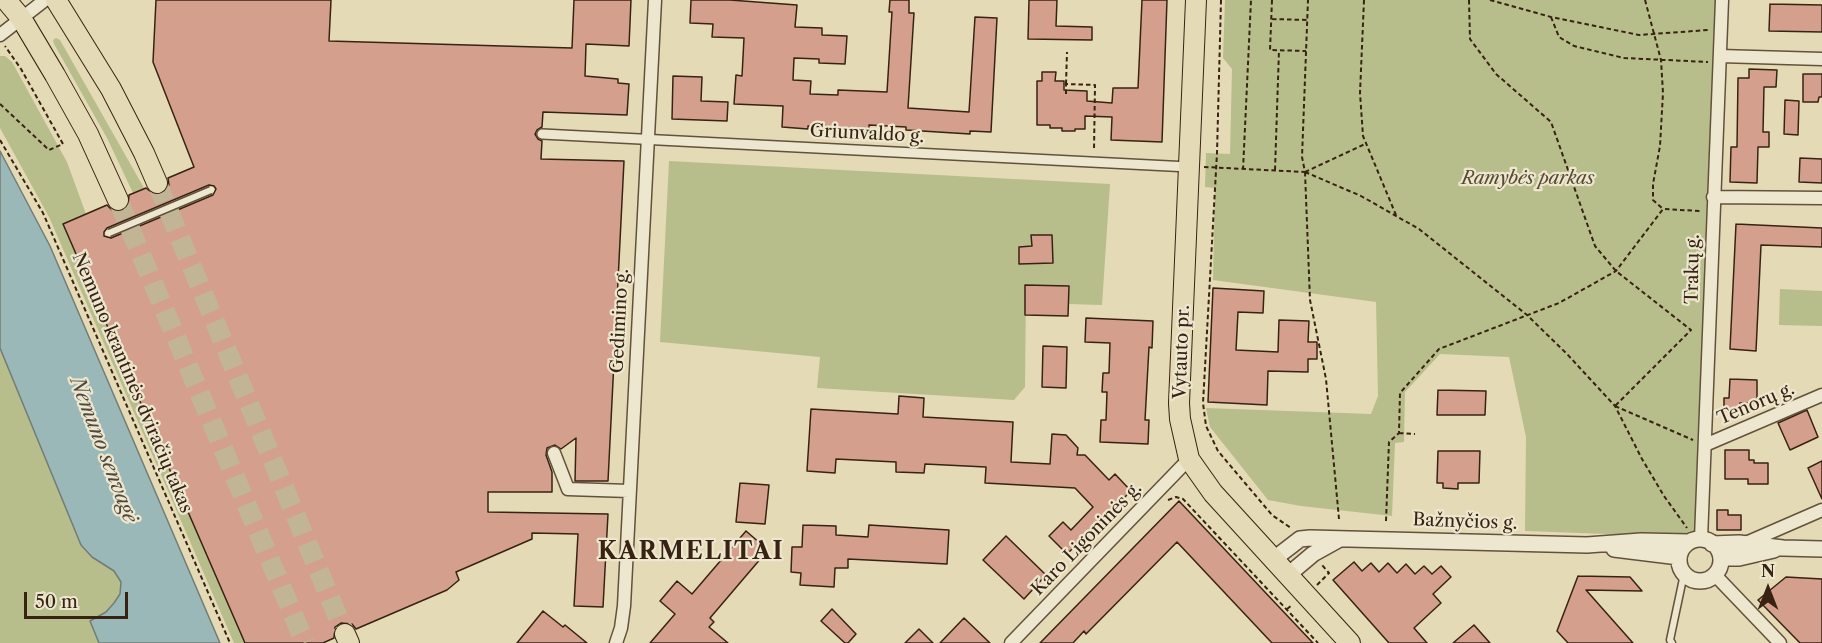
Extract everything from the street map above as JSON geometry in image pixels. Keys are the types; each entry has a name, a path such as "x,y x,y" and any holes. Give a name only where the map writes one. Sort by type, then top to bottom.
{"main road":[{"path":"6,0 21,18 88,134 118,200"},
{"path":"56,0 111,89 157,183"},
{"name":"Vytauto pr.","path":"1196,0 1179,403 1180,419 1189,459 1213,493 1350,643"}],"street":[{"path":"0,37 45,0"},
{"name":"Gedimino g.","path":"616,643 624,606 655,0"},
{"name":"Trakų g.","path":"1698,539 1705,445 1722,0"},
{"path":"1720,59 1822,59"},
{"name":"Griunvaldo g.","path":"542,134 1189,167"},
{"path":"1713,197 1822,198"},
{"name":"Tenorų g.","path":"1705,445 1822,395"},
{"path":"554,453 568,489 629,491"},
{"name":"Karo Ligoninės g.","path":"1011,643 1189,459"},
{"name":"Bažnyčios g.","path":"1746,543 1822,510"},
{"path":"1288,575 1313,554 1341,538"},
{"name":"Bažnyčios g.","path":"1274,559 1300,539 1341,538 1587,545 1679,557"},
{"path":"1698,539 1716,548 1721,558 1715,575 1699,582 1693,581 1680,569 1679,557 1684,546 1698,539"},
{"name":"Bažnyčios g.","path":"1587,545 1698,539 1783,548 1822,549"},
{"name":"Bažnyčios g.","path":"1721,558 1739,558 1783,548"},
{"path":"1715,575 1780,643"}],"lane":[{"path":"109,233 211,190"},
{"path":"1672,643 1670,640 1684,574"}],"path":[{"path":"1221,0 1203,403 1206,426 1218,451 1272,514 1291,528"},
{"path":"1243,170 1251,0"},
{"path":"1272,0 1270,50 1306,51"},
{"path":"1308,0 1302,157 1305,172 1310,300 1326,379 1339,519"},
{"path":"1364,0 1360,93 1363,136 1396,216"},
{"path":"1469,0 1470,39 1496,74 1551,122 1595,246 1616,271 1690,330 1616,406"},
{"path":"1490,0 1551,17 1639,35 1721,30"},
{"path":"1646,0 1662,60 1663,93 1653,200 1663,209 1713,211"},
{"path":"1551,17 1559,37 1574,46 1624,58 1720,59"},
{"path":"1272,19 1307,20"},
{"path":"0,37 21,69 63,144 49,150 0,104"},
{"path":"1275,170 1279,50"},
{"path":"1066,94 1067,52"},
{"path":"1066,84 1095,85 1094,162"},
{"name":"Nemuno krantinės dviračių takas","path":"0,140 43,213 230,643"},
{"path":"1305,172 1366,144"},
{"path":"1189,167 1305,172 1361,196 1419,229 1527,315 1616,406 1642,459 1664,496 1698,539"},
{"path":"1399,433 1400,393 1438,349 1559,303 1616,271 1663,209"},
{"path":"1616,406 1705,445"},
{"path":"1386,521 1389,442 1399,433 1415,434"},
{"path":"1160,489 1169,500 1176,497 1183,499 1318,643"}],"green space":[{"name":"Ramybės parkas","path":"1225,0 1716,0 1697,521 1689,537 1525,531 1526,437 1509,357 1440,354 1405,392 1404,442 1395,443 1392,516 1268,500 1210,427 1206,408 1371,414 1378,396 1376,302 1213,280 1215,188 1205,187 1206,153 1230,154 1232,69 1223,58"},
{"path":"56,38 60,40 144,188 133,193 107,138 54,44 53,40"},
{"path":"0,56 5,56 12,62 67,162 86,214 64,224 245,643 234,643 49,217 0,128"},
{"path":"669,161 1110,184 1102,305 1068,304 1026,285 1025,387 1014,400 817,388 820,357 660,342"},
{"path":"1780,289 1822,291 1822,326 1779,325"},
{"path":"0,348 81,545 92,557 114,571 121,582 120,594 114,603 106,612 90,621 99,643 0,643"}],"water":[{"name":"Nemuno senvagė","path":"0,151 50,246 220,643 99,643 90,621 106,612 114,603 120,594 121,582 114,571 92,557 81,545 0,348"}],"building":[{"path":"156,0 331,0 329,41 572,48 574,0 631,0 629,46 586,44 585,76 618,79 618,83 629,84 627,115 543,112 542,127 535,134 542,141 541,159 624,161 608,481 575,481 576,438 561,449 555,445 547,448 546,455 552,472 552,492 488,492 488,512 608,514 603,607 574,606 578,534 532,533 532,539 456,572 459,580 447,590 356,629 352,624 341,623 335,627 334,638 323,643 245,643 63,224 107,205 112,210 122,211 128,206 129,195 146,188 155,195 162,194 169,185 168,178 194,167 153,62","holes":["209,185 216,189 213,195 111,238 104,236 107,228"]},
{"path":"691,0 730,0 797,5 795,27 822,28 822,35 847,36 845,64 819,63 819,59 794,58 793,80 811,81 810,94 838,95 838,90 887,92 892,12 889,12 890,0 909,0 909,13 914,13 908,108 969,112 975,17 997,18 991,132 970,131 970,134 869,125 869,129 782,127 783,106 734,104 736,75 742,76 744,38 712,37 713,24 690,23"},
{"path":"1029,0 1057,0 1056,26 1092,27 1092,40 1028,39"},
{"path":"1142,0 1167,0 1162,142 1111,140 1112,117 1085,116 1085,129 1075,129 1075,131 1062,131 1062,128 1050,128 1050,125 1037,125 1037,81 1042,81 1042,72 1056,72 1055,81 1064,81 1064,90 1087,91 1087,101 1112,103 1113,88 1138,88"},
{"path":"1770,4 1822,5 1822,32 1769,31"},
{"path":"1749,69 1777,70 1776,87 1764,87 1763,132 1769,132 1769,147 1758,147 1757,183 1730,182 1731,147 1737,147 1738,78 1749,78"},
{"path":"1803,74 1822,74 1822,97 1819,97 1818,102 1803,102"},
{"path":"673,76 702,77 701,101 728,102 727,121 672,119"},
{"path":"1785,100 1799,101 1798,135 1784,134"},
{"path":"1800,158 1822,159 1822,183 1799,182"},
{"path":"1736,224 1822,228 1822,247 1761,245 1756,351 1730,349"},
{"path":"1031,235 1052,235 1053,263 1019,264 1019,247 1032,246"},
{"path":"1025,285 1069,286 1068,316 1025,315"},
{"path":"1213,288 1264,291 1263,313 1238,312 1236,350 1278,352 1279,320 1309,321 1308,342 1317,342 1317,359 1308,359 1308,372 1268,371 1267,405 1208,402"},
{"path":"1086,318 1153,321 1152,348 1149,347 1145,420 1149,420 1148,444 1100,442 1101,420 1106,420 1107,392 1102,392 1103,373 1109,373 1110,343 1085,342"},
{"path":"1043,346 1067,347 1066,388 1042,387"},
{"path":"1730,379 1757,380 1757,403 1740,403 1740,411 1724,411 1724,398 1729,398"},
{"path":"1438,390 1486,391 1485,415 1437,415"},
{"path":"899,396 924,398 923,417 1013,422 1011,462 1050,464 1052,434 1066,435 1078,448 1077,455 1085,455 1109,480 1115,474 1131,491 1067,554 1049,536 1063,522 1071,530 1093,507 1075,488 985,483 986,467 925,464 924,473 896,472 896,462 836,459 835,473 807,471 811,409 898,414"},
{"path":"1807,410 1818,437 1790,450 1778,423"},
{"path":"1725,450 1749,450 1749,460 1754,460 1754,463 1768,463 1768,484 1748,484 1748,479 1725,479"},
{"path":"1438,451 1480,451 1479,483 1458,483 1458,489 1443,488 1443,483 1437,483"},
{"path":"1822,461 1822,499 1808,468"},
{"path":"740,483 769,485 765,524 736,522"},
{"path":"1179,501 1313,643 1272,643 1177,542 1086,634 1084,631 1073,643 1040,643"},
{"path":"1717,510 1728,510 1728,515 1741,515 1741,530 1717,530"},
{"path":"803,525 836,526 836,535 868,537 869,525 949,530 947,564 848,559 848,568 835,568 834,587 800,585 801,573 791,572 792,547 802,547"},
{"path":"746,531 768,550 710,618 714,622 709,627 728,643 650,643 675,614 660,601 677,581 692,594"},
{"path":"1006,536 1046,575 1024,599 983,560"},
{"path":"1354,562 1362,571 1371,563 1379,572 1388,563 1397,573 1406,564 1415,574 1424,566 1432,574 1441,566 1451,577 1433,594 1441,603 1414,628 1427,643 1389,643 1333,580"},
{"path":"1578,576 1630,577 1642,591 1586,590 1633,643 1568,643 1557,631"},
{"path":"1786,577 1822,579 1822,643 1800,643 1758,600"},
{"path":"832,609 856,634 848,643 845,643 821,621"},
{"path":"543,611 563,627 565,625 587,643 517,643"},
{"path":"964,618 990,643 940,643"},
{"path":"1474,625 1490,643 1453,643"},
{"path":"919,629 933,643 905,643"}],"tunnel":[{"path":"157,183 345,634"},
{"path":"118,200 305,643"}],"district":[{"name":"KARMELITAI","path":"691,552"}]}
